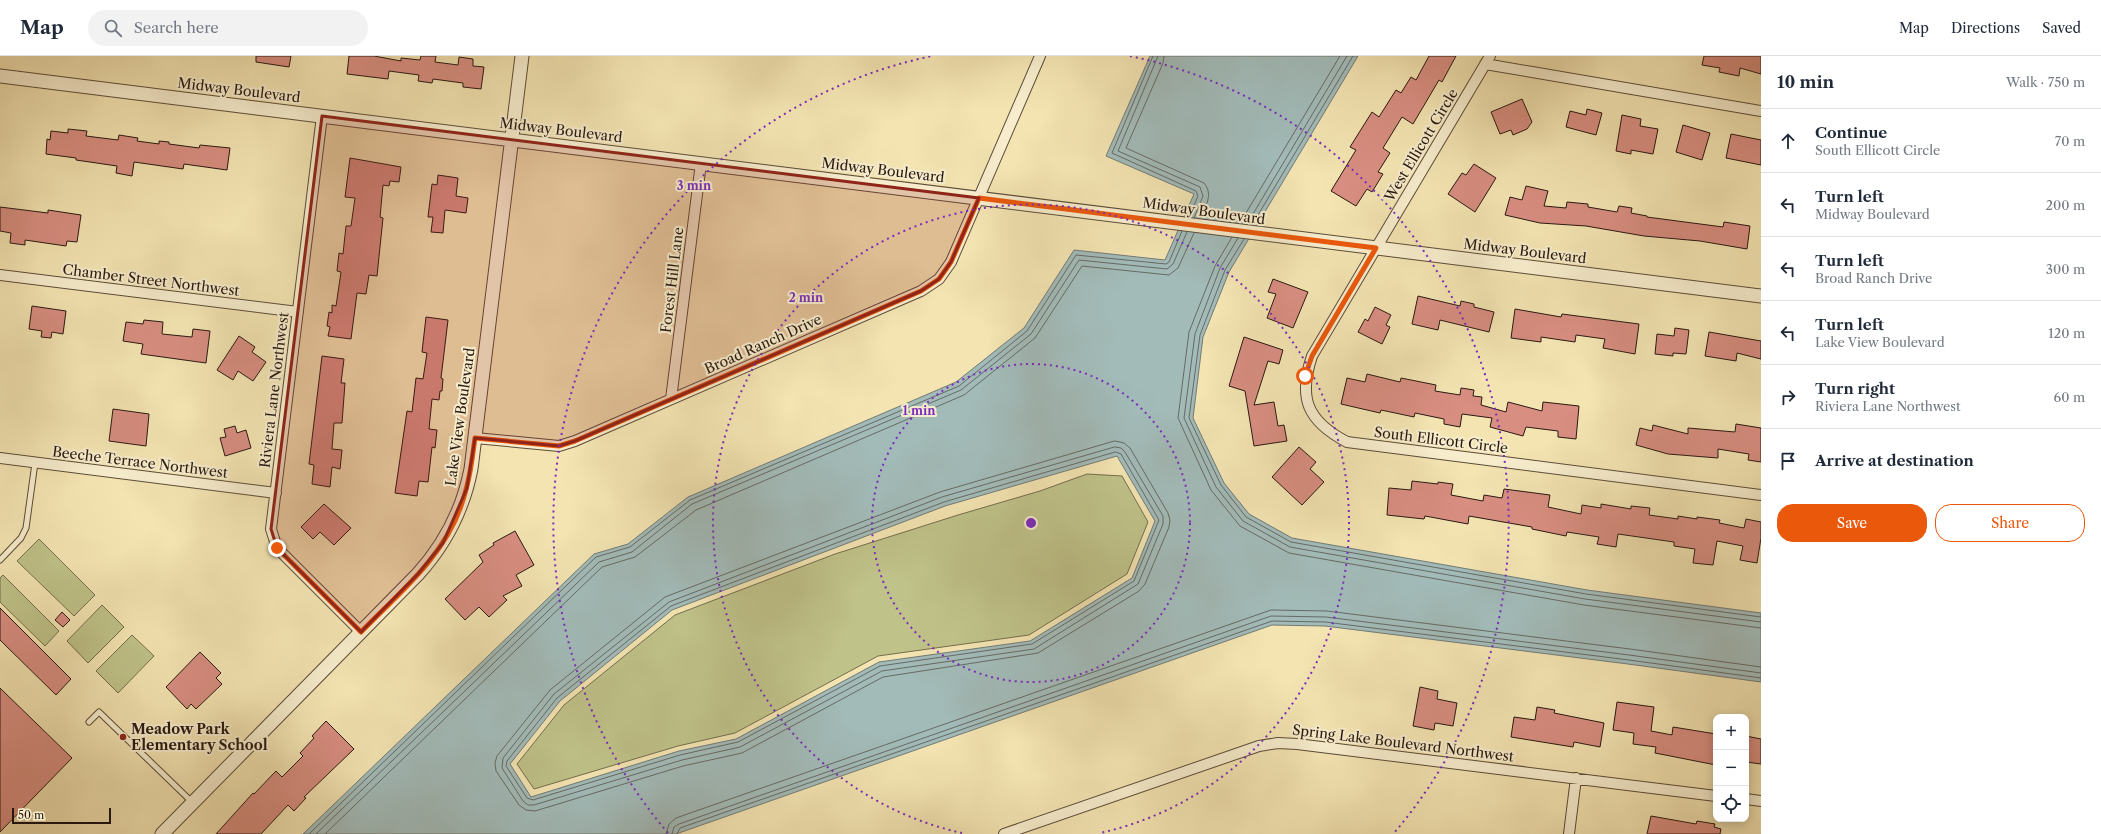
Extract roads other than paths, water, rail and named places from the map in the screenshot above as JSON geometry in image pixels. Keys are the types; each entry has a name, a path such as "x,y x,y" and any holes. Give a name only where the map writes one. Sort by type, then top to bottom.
{"street":[{"name":"Lake View Boulevard","path":"162,834 418,574 443,543 461,507 467,488 475,438 522,56"},
{"name":"Broad Ranch Drive","path":"475,438 559,446 575,441 921,291 939,279 951,262 1040,56"},
{"path":"1488,60 1761,111"},
{"name":"West Ellicott Circle","path":"1376,248 1488,60"},
{"name":"Midway Boulevard","path":"0,76 1178,223 1260,235 1761,296"},
{"name":"Riviera Lane Northwest","path":"322,116 271,528 277,548 361,632"},
{"name":"Forest Hill Lane","path":"671,400 701,164"},
{"name":"South Ellicott Circle","path":"1376,248 1312,356 1305,376 1306,397 1314,417 1328,432 1347,442 1761,494"},
{"name":"Chamber Street Northwest","path":"0,275 298,312"},
{"name":"Beeche Terrace Northwest","path":"0,458 276,493"},
{"name":"Spring Lake Boulevard Northwest","path":"1004,834 1259,746 1278,743 1297,744 1713,796"},
{"path":"1569,834 1576,778"},
{"path":"1749,800 1761,801"}],"lane":[{"path":"0,560 21,538 26,528 35,463"},
{"path":"89,722 99,712 193,803"}],"water":[{"path":"1150,56 1358,56 1229,272 1203,337 1193,418 1224,483 1249,514 1292,538 1587,590 1761,613 1761,682 1325,626 1272,625 676,834 303,834 594,554 628,544 688,497 956,382 1024,328 1074,250 1165,260 1194,194 1106,156","holes":["1117,456 1155,521 1132,578 1030,641 879,662 736,739 679,751 531,797 510,764 560,701 672,610 945,506"]}],"place":[{"name":"Meadow Park Elementary School","path":"123,737"}]}
